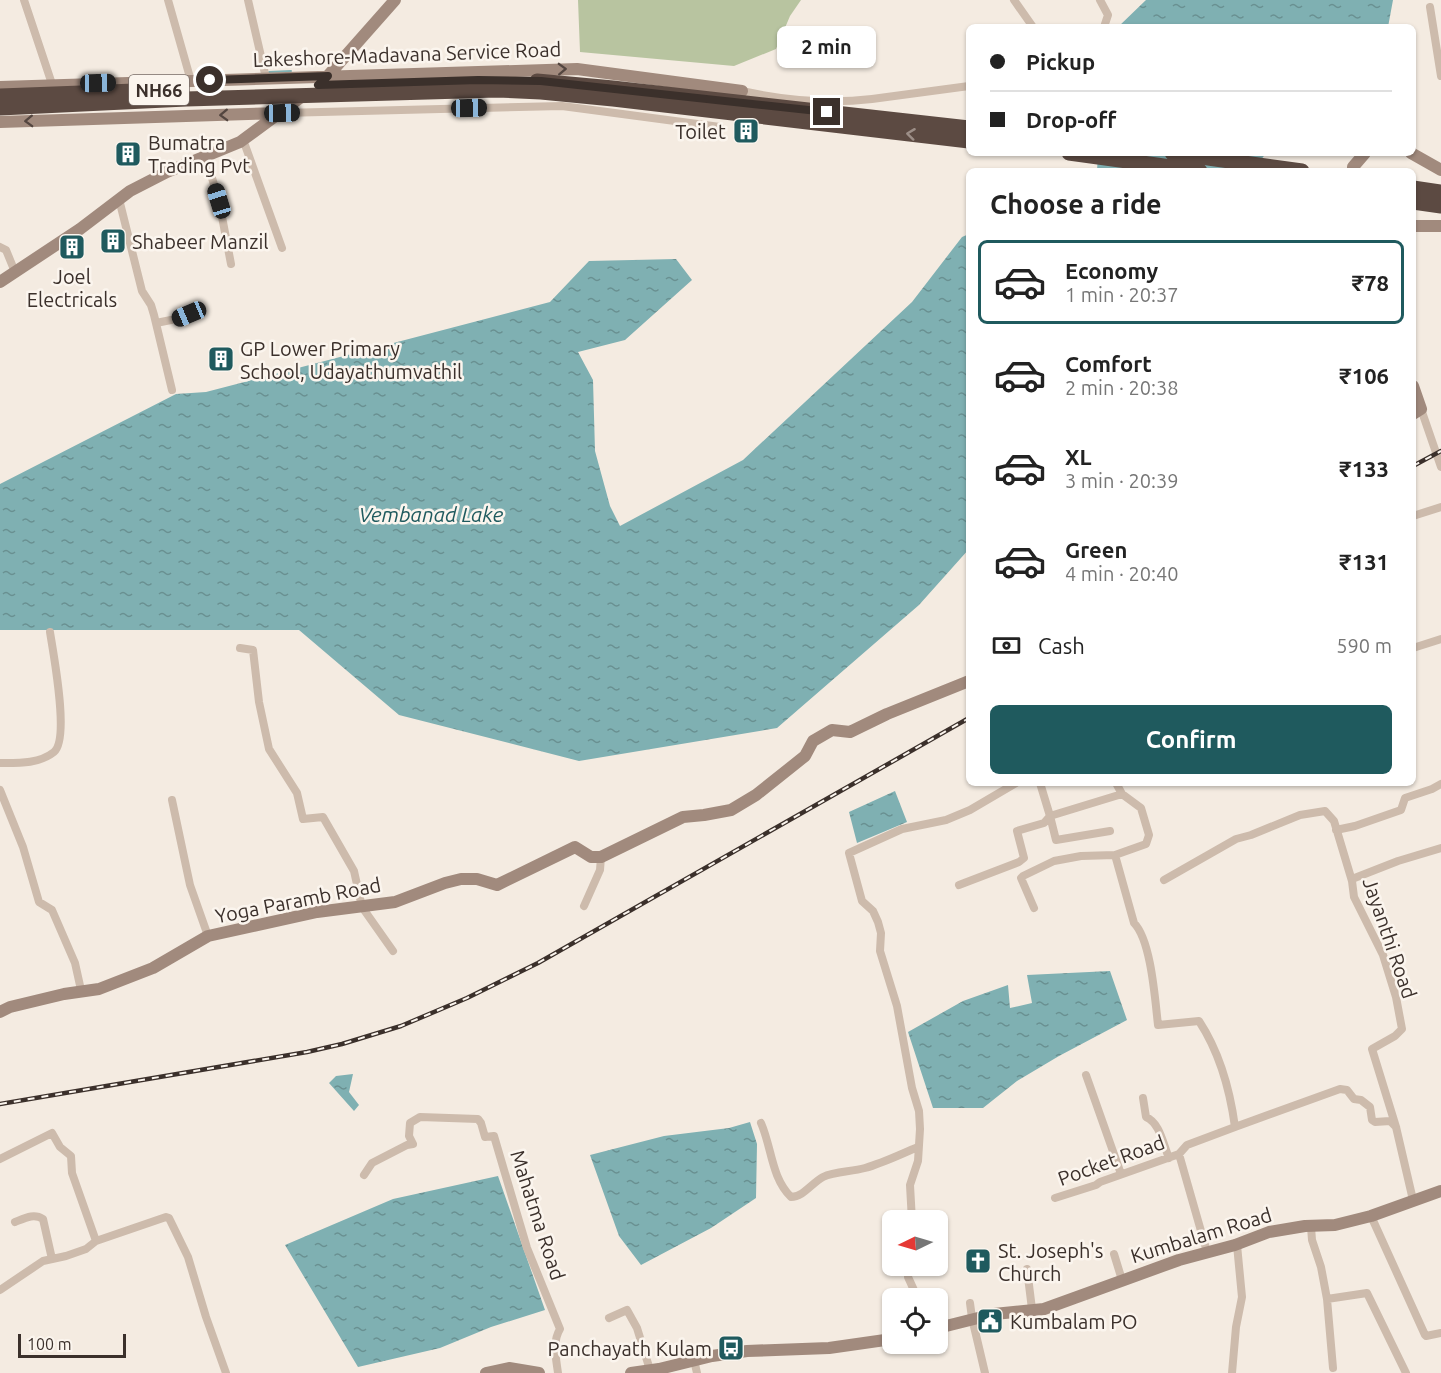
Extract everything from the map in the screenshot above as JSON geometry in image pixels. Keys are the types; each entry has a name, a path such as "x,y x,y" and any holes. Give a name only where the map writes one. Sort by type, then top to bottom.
{"highway":[{"path":"304,95 323,80"},
{"name":"NH66","path":"0,96 323,80 541,81 966,128"},
{"name":"NH66","path":"0,108 304,95 452,91 541,92 966,141"},
{"path":"1091,156 1178,168"},
{"path":"1194,156 1282,168"},
{"path":"1416,188 1441,192"},
{"path":"1416,202 1441,206"}],"street":[{"path":"24,0 52,84"},
{"path":"168,0 191,81"},
{"path":"248,0 266,78"},
{"path":"323,80 395,0"},
{"path":"1014,0 1031,24"},
{"path":"1100,0 1108,15 1105,24"},
{"path":"1430,8 1441,76"},
{"name":"Lakeshore-Madavana Service Road","path":"0,87 266,78 323,80 577,69 742,91"},
{"path":"742,91 765,96 822,100 854,99 966,86"},
{"path":"0,282 80,229 130,191 167,172 239,142 304,95"},
{"path":"0,122 562,106 720,127"},
{"path":"239,142 245,145 282,248"},
{"path":"205,155 219,201 231,264"},
{"path":"1416,156 1441,170"},
{"path":"119,199 142,291 151,305 172,390"},
{"path":"1416,226 1441,226"},
{"path":"0,248 6,250 15,272"},
{"path":"156,324 176,319 202,308"},
{"path":"1417,411 1441,467"},
{"path":"1416,515 1441,507"},
{"path":"0,764 27,763 55,752 59,746 62,720 50,632"},
{"path":"1416,647 1441,639"},
{"path":"240,648 254,650 259,702 269,749 297,793 303,819 323,817 354,871 362,907 393,951"},
{"path":"584,906 600,870 601,857 683,817 705,816 731,810 756,795 806,756 813,741 831,730 850,732 887,714 966,682"},
{"path":"1336,830 1401,810 1405,798 1441,783"},
{"path":"911,1210 910,1185 918,1161 920,1111 912,1088 897,1006 880,951 881,933 878,922 873,911 862,901 849,853 902,829 946,820 970,810 1011,786"},
{"path":"1041,786 1056,840 1110,831"},
{"path":"1034,908 1021,878 1023,876 1054,861 1081,856 1115,855 1146,844 1149,835 1141,808 1122,794 1118,786"},
{"path":"0,790 23,847 39,902 52,910 75,963 81,990"},
{"path":"960,885 1024,858 1017,831 1044,823 1050,816 1122,794"},
{"path":"172,800 190,885 208,936"},
{"name":"Jayanthi Road","path":"1164,880 1236,838 1251,835 1300,815 1325,811 1334,821 1352,879 1354,897 1383,955 1396,997 1402,1029 1372,1050 1396,1127 1413,1200"},
{"name":"Yoga Paramb Road","path":"0,1012 37,1000 81,990 99,989 153,968 208,936 317,912 395,902 445,882 461,879 477,879 497,885 575,847 591,857 601,857"},
{"path":"1352,879 1398,861 1441,848"},
{"path":"1115,855 1134,923 1140,929 1148,957 1158,1025 1199,1021 1222,1067 1231,1096 1235,1127"},
{"path":"1086,1075 1121,1174"},
{"name":"Pocket Road","path":"1055,1198 1169,1158 1179,1154 1187,1145 1340,1089 1347,1090 1354,1099 1361,1100 1370,1107 1372,1120 1375,1122 1390,1121 1396,1127"},
{"name":"Pocket Road","path":"1143,1098 1146,1117 1153,1120 1169,1158"},
{"name":"Mahatma Road","path":"364,1174 372,1163 413,1144 410,1136 411,1123 420,1117 478,1119 481,1122 485,1137 494,1136 527,1248 560,1329 556,1335 555,1344 558,1373"},
{"path":"761,1123 775,1174 783,1189 791,1197 801,1194 823,1177 866,1167 918,1147"},
{"path":"0,1159 52,1133 60,1147 71,1156 72,1173 96,1241"},
{"path":"1179,1154 1208,1252"},
{"name":"Kumbalam Road","path":"948,1325 972,1318 1044,1309 1122,1280 1237,1245 1269,1232 1335,1225 1371,1216 1441,1191"},
{"path":"15,1222 31,1216 43,1219 52,1259"},
{"path":"1371,1216 1425,1335 1441,1333"},
{"path":"0,1290 43,1261 86,1249 96,1241 166,1217 169,1218 188,1257 226,1373"},
{"path":"1311,1227 1312,1240 1321,1267 1327,1299 1333,1368"},
{"path":"1232,1373 1236,1327 1242,1297 1237,1245"},
{"path":"1114,1254 1122,1280"},
{"path":"1027,1269 1032,1309"},
{"path":"1327,1299 1367,1293 1406,1373"},
{"path":"970,1303 985,1373"},
{"path":"609,1318 627,1310 637,1328 650,1370"},
{"path":"632,1373 747,1351 829,1348 882,1340"},
{"path":"693,1360 697,1373"},
{"path":"486,1373 509,1368 539,1373"}],"green space":[{"path":"578,0 801,0 790,16 776,49 734,66 580,52"}],"water":[{"path":"1146,0 1393,0 1389,24 1121,24"},
{"path":"1098,156 1264,156 1255,168 1097,168"},
{"name":"Vembanad Lake","path":"966,235 966,552 919,605 777,728 579,761 399,715 299,630 0,630 0,484 176,394 206,392 550,302 589,261 676,259 692,280 625,340 578,352 593,380 595,451 610,506 620,526 743,460 912,302 962,237"},
{"path":"895,791 907,822 857,843 849,812"},
{"path":"1110,971 1127,1020 1017,1081 983,1108 933,1108 908,1032 963,1001 1008,985 1010,1008 1032,1003 1027,975"},
{"path":"353,1074 349,1092 359,1105 354,1111 329,1083 336,1076"},
{"path":"750,1122 757,1144 756,1198 711,1228 641,1265 619,1236 590,1155 664,1136 729,1128"},
{"path":"498,1176 545,1310 491,1327 440,1348 358,1367 285,1245 393,1199"}],"waterway":[{"path":"269,72 291,71"}],"railway":[{"path":"1416,464 1441,451"},
{"path":"0,1104 307,1052 401,1026 467,998 538,963 966,720"}],"place":[{"name":"Toilet","path":"746,131"},
{"name":"Bumatra Trading Pvt","path":"128,154"},
{"name":"Shabeer Manzil","path":"113,241"},
{"name":"Joel Electricals","path":"72,247"},
{"name":"GP Lower Primary School, Udayathumvathil","path":"221,359"},
{"name":"St. Joseph's Church","path":"978,1261"},
{"name":"Kumbalam PO","path":"990,1321"},
{"name":"Panchayath Kulam","path":"731,1348"}],"route":[{"path":"210,80 328,76 318,85 478,80 541,81 827,112"}]}
